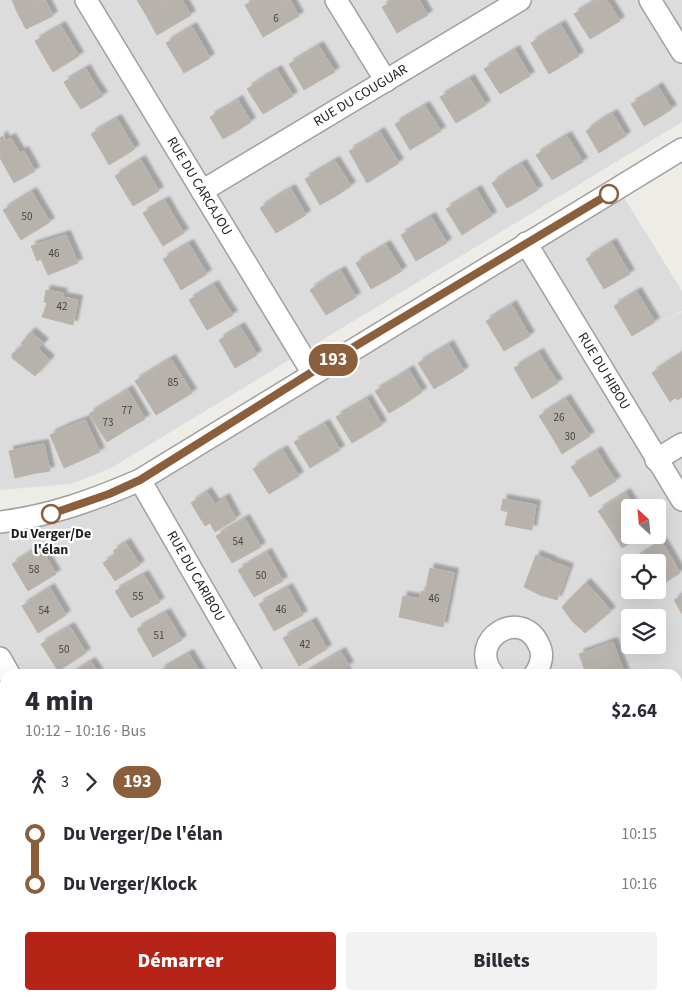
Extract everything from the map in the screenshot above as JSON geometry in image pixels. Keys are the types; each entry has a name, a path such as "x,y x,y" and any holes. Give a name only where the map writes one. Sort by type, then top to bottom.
{"street":[{"name":"RUE DU CARCAJOU","path":"86,0 312,372"},
{"path":"336,0 386,81"},
{"name":"RUE DU COUGUAR","path":"202,191 520,0"},
{"path":"650,0 682,52"},
{"path":"0,522 50,514 109,494 140,480 312,372 682,149"},
{"name":"RUE DU HIBOU","path":"526,244 682,500"},
{"path":"656,460 682,444"},
{"name":"RUE DU CARIBOU","path":"140,480 249,669"},
{"path":"491,669 486,659 488,643 502,630 512,627 529,631 537,638 542,649 542,660 538,669"}],"shaded area":[{"path":"0,0 682,0 682,122 111,468 71,484 0,490"},
{"path":"618,188 682,291 682,311 653,328 682,312 682,669 0,669 0,522 77,506"}],"building":[{"path":"12,0 45,0 18,14"},
{"path":"45,0 53,16 26,29 18,14"},
{"path":"137,0 172,0 146,15"},
{"path":"172,0 182,0 191,15 157,35 146,15"},
{"path":"254,0 290,0 254,21 245,5"},
{"path":"290,0 299,16 263,37 254,21"},
{"path":"394,0 398,0 412,24 397,33 382,7"},
{"path":"398,0 419,0 428,15 412,24"},
{"path":"597,0 607,0 620,21 605,30 589,5"},
{"path":"589,5 605,30 590,39 574,14"},
{"path":"561,25 579,56 564,65 545,34"},
{"path":"61,26 70,41 44,57 35,41"},
{"path":"192,27 201,42 175,58 166,43"},
{"path":"545,34 564,65 549,74 531,43"},
{"path":"70,41 79,56 53,72 44,57"},
{"path":"201,42 210,58 184,73 175,58"},
{"path":"319,46 335,72 319,81 304,55"},
{"path":"515,50 530,76 515,85 499,60"},
{"path":"304,55 319,81 304,90 289,64"},
{"path":"499,60 515,85 500,94 484,69"},
{"path":"86,69 94,83 72,96 64,82"},
{"path":"277,70 293,96 278,105 262,79"},
{"path":"262,79 278,105 263,114 247,89"},
{"path":"470,79 486,105 471,114 455,88"},
{"path":"94,83 103,96 81,109 72,96"},
{"path":"658,87 672,109 658,118 645,96"},
{"path":"455,88 471,114 456,123 440,97"},
{"path":"645,96 658,118 644,126 631,104"},
{"path":"238,100 251,122 237,131 224,109"},
{"path":"425,106 441,131 425,141 410,115"},
{"path":"224,109 237,131 223,139 210,117"},
{"path":"613,114 626,136 613,144 599,122"},
{"path":"410,115 425,141 410,150 395,124"},
{"path":"117,119 126,134 100,149 91,134"},
{"path":"599,122 613,144 599,153 586,131"},
{"path":"380,132 399,163 383,173 365,142"},
{"path":"126,134 135,149 109,165 100,149"},
{"path":"3,136 5,141 11,138 20,153 24,151 35,171 14,183 0,158 0,138"},
{"path":"567,136 583,162 567,171 552,145"},
{"path":"365,142 383,173 367,183 349,151"},
{"path":"552,145 567,171 552,180 536,155"},
{"path":"141,160 150,176 124,191 115,176"},
{"path":"335,161 351,186 336,196 320,170"},
{"path":"522,164 538,190 523,199 507,173"},
{"path":"320,170 336,196 320,205 305,179"},
{"path":"507,173 523,199 507,208 492,183"},
{"path":"150,176 159,191 133,206 124,191"},
{"path":"291,189 306,215 291,224 275,198"},
{"path":"477,190 492,216 477,225 461,200"},
{"path":"32,192 50,222 21,240 3,210"},
{"path":"275,198 291,224 276,233 260,208"},
{"path":"461,200 477,225 462,235 446,209"},
{"path":"165,201 174,217 153,230 143,213"},
{"path":"174,217 184,233 163,246 153,230"},
{"path":"431,217 447,243 431,252 416,226"},
{"path":"416,226 431,252 416,261 401,235"},
{"path":"66,235 78,263 48,275 41,259 37,261 31,246"},
{"path":"612,243 621,259 595,274 586,259"},
{"path":"189,244 198,259 172,274 163,259"},
{"path":"386,245 402,271 387,280 371,254"},
{"path":"371,254 387,280 371,289 356,263"},
{"path":"198,259 207,274 181,290 172,274"},
{"path":"621,259 630,274 604,289 595,274"},
{"path":"341,271 356,297 341,306 325,280"},
{"path":"325,280 341,306 326,315 310,290"},
{"path":"214,285 223,300 198,315 189,300"},
{"path":"46,290 63,293 62,297 78,300 73,325 42,317 47,303 44,302"},
{"path":"637,292 646,307 623,321 614,306"},
{"path":"223,300 233,315 207,330 198,315"},
{"path":"512,305 521,321 495,336 486,321"},
{"path":"646,307 655,322 632,336 623,321"},
{"path":"521,321 530,336 504,351 495,336"},
{"path":"240,327 249,341 227,354 219,340"},
{"path":"31,332 44,343 38,349 50,360 35,376 12,358 12,354 24,345 21,343"},
{"path":"249,341 257,355 235,368 227,354"},
{"path":"449,345 464,371 449,380 434,354"},
{"path":"539,353 548,368 523,383 514,368"},
{"path":"434,354 449,380 434,389 418,363"},
{"path":"682,354 682,387 667,363"},
{"path":"171,359 192,393 174,404 153,370"},
{"path":"667,363 682,387 682,397 678,400 675,398 670,402 652,373"},
{"path":"548,368 558,383 532,399 523,383"},
{"path":"153,370 174,404 156,415 135,381"},
{"path":"409,370 422,392 406,403 392,381"},
{"path":"392,381 406,403 389,413 375,391"},
{"path":"128,390 145,419 126,430 109,402"},
{"path":"367,399 382,425 367,434 352,408"},
{"path":"566,399 578,418 551,435 539,416"},
{"path":"109,402 126,430 107,442 89,414"},
{"path":"352,408 367,434 352,443 336,417"},
{"path":"578,418 590,436 562,454 551,435"},
{"path":"85,420 100,452 82,460 67,427"},
{"path":"325,424 340,450 325,459 310,433"},
{"path":"67,427 82,460 64,468 50,435"},
{"path":"310,433 325,459 310,468 294,442"},
{"path":"44,444 50,471 32,474 27,447"},
{"path":"27,447 32,474 15,478 9,451"},
{"path":"283,450 299,476 284,485 268,459"},
{"path":"597,451 606,466 581,482 571,467"},
{"path":"268,459 284,485 269,494 253,469"},
{"path":"606,466 616,481 590,497 581,482"},
{"path":"207,492 215,504 225,498 236,519 215,532 210,523 205,526 191,503"},
{"path":"626,493 630,499 621,499 621,522 610,529 598,511"},
{"path":"503,499 536,505 532,530 505,525 508,512 501,510"},
{"path":"245,519 261,547 232,563 216,536"},
{"path":"621,522 621,544 628,544 622,548 610,529"},
{"path":"126,543 140,565 115,581 103,563 116,555 113,551"},
{"path":"659,544 663,544 671,557 666,560 666,554 642,554"},
{"path":"40,547 56,574 28,591 12,564"},
{"path":"267,553 283,581 254,597 238,570"},
{"path":"536,555 552,561 540,595 524,587"},
{"path":"671,557 680,573 666,582 666,560"},
{"path":"552,562 569,568 557,600 540,595"},
{"path":"430,568 454,573 443,627 399,617 403,596 420,599 421,591 425,592"},
{"path":"144,575 160,602 131,618 115,591"},
{"path":"586,583 599,597 572,621 562,607"},
{"path":"50,588 66,615 38,633 22,606"},
{"path":"288,588 303,615 274,631 259,604"},
{"path":"682,595 682,614 674,600"},
{"path":"599,597 611,611 585,633 572,621"},
{"path":"166,613 182,640 153,657 137,629"},
{"path":"312,622 327,649 299,666 283,638"},
{"path":"70,627 86,653 61,669 57,669 41,644"},
{"path":"613,642 619,659 591,669 584,669 579,654"},
{"path":"341,652 349,666 344,669 312,669"},
{"path":"189,654 198,669 163,669"},
{"path":"619,659 623,669 591,669"},
{"path":"91,662 96,669 80,669"}],"bus line":[{"name":"193","path":"51,514 109,494 140,480 312,372 609,194"}],"place":[{"name":"Du Verger/De l'élan","path":"51,514"}]}
